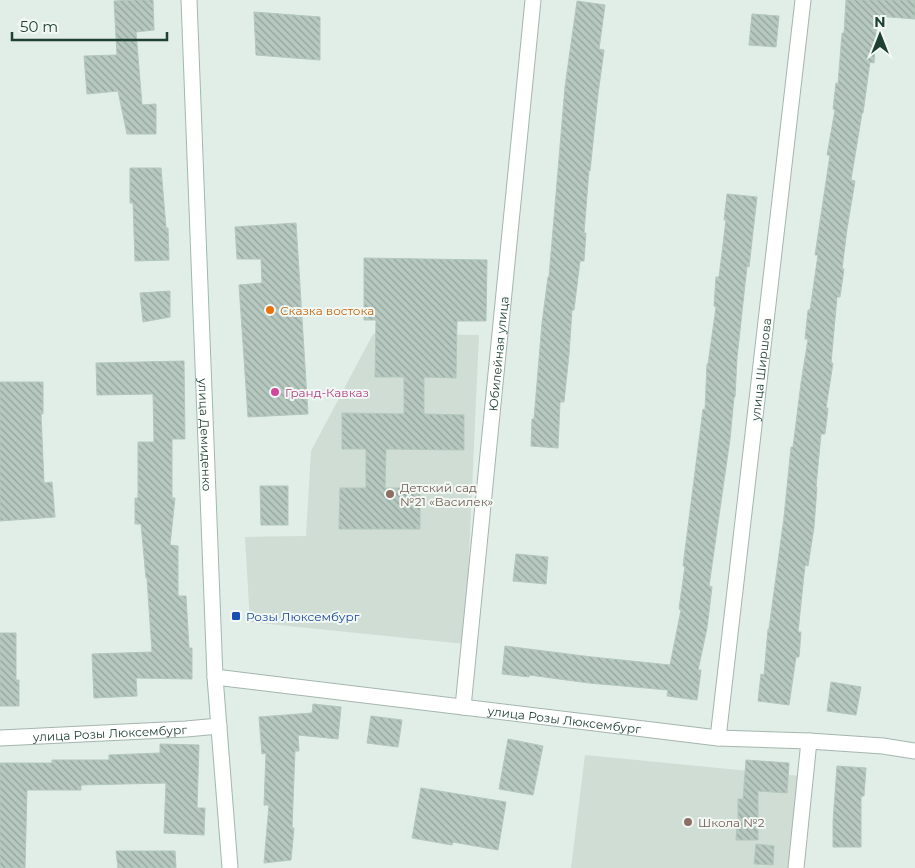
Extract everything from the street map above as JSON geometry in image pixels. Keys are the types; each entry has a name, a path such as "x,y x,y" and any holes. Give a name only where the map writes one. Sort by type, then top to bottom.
{"street":[{"name":"улица Демиденко","path":"189,0 215,677 230,868"},
{"name":"Юбилейная улица","path":"463,706 533,0"},
{"name":"улица Ширшова","path":"718,738 803,0"},
{"name":"улица Розы Люксембург","path":"215,677 718,738 809,741 883,746 915,751"},
{"name":"улица Розы Люксембург","path":"0,738 219,726"},
{"path":"796,868 809,741"}],"shaded area":[{"name":"Детский сад №21 «Василек»","path":"373,334 479,335 465,644 250,622 245,537 306,536 311,451"},
{"name":"Школа №2","path":"585,755 801,776 796,868 571,868"}],"building":[{"path":"153,0 154,30 136,32 142,105 156,104 156,134 127,134 118,91 87,94 84,56 117,55 114,1"},
{"path":"846,0 915,0 915,19 877,16 874,63 870,62 851,180 855,181 847,229 840,297 837,297 831,363 833,363 826,408 828,408 825,434 821,434 814,527 808,566 805,565 798,632 801,632 799,657 796,657 789,705 758,701 761,674 764,675 791,447 793,447 808,339 805,339 808,310 810,310 818,255 815,255 830,155 827,155 835,110 833,109 836,83 838,84"},
{"path":"577,1 605,5 599,49 604,50 589,170 584,233 586,233 584,261 580,261 574,310 572,310 564,402 560,402 558,448 531,446 532,419 534,419 542,323 549,277 565,87"},
{"path":"254,12 320,17 320,60 256,55"},
{"path":"752,14 779,16 776,47 749,45"},
{"path":"130,168 161,168 166,228 168,228 169,260 135,261 133,203 130,203"},
{"path":"727,194 757,197 749,267 747,266 730,439 709,586 712,587 707,628 698,670 701,670 697,700 667,696 668,690 589,683 529,675 529,677 502,674 505,646 670,665 681,610 679,609 685,566 683,566 703,409 705,410 707,364 716,307 714,306 716,277 719,277"},
{"path":"296,223 308,414 248,417 239,285 262,283 261,259 237,259 235,227"},
{"path":"364,258 487,260 486,321 457,321 456,378 424,377 424,414 464,415 464,450 386,449 385,488 420,488 420,529 339,529 340,488 366,488 366,449 342,449 342,413 404,414 404,377 375,377 376,320 364,320"},
{"path":"170,291 170,317 143,322 140,293"},
{"path":"184,361 185,439 172,439 172,498 175,498 170,545 178,546 178,596 186,596 189,648 192,648 192,679 136,678 137,696 94,698 92,654 152,652 147,578 141,524 135,524 135,498 138,498 138,442 154,442 153,394 97,395 96,363"},
{"path":"0,382 43,382 43,414 41,414 44,483 52,482 55,517 0,521"},
{"path":"260,486 288,486 288,525 261,525"},
{"path":"516,554 548,557 546,584 513,581"},
{"path":"0,633 16,633 16,680 19,680 19,706 0,706"},
{"path":"831,682 861,687 856,715 827,711"},
{"path":"313,704 341,707 338,739 298,735 299,751 295,751 292,828 294,828 291,860 264,863 269,805 264,805 266,753 262,754 259,717 312,713"},
{"path":"371,716 402,720 398,747 367,743"},
{"path":"508,739 543,746 533,795 499,789"},
{"path":"160,744 199,745 197,808 205,808 204,835 164,833 166,783 81,785 81,790 27,790 25,868 0,868 0,763 52,763 52,760 109,760 109,755 160,753"},
{"path":"746,760 789,763 787,793 758,791 758,840 736,840 738,799 743,799"},
{"path":"837,766 866,768 864,796 861,796 861,847 833,847"},
{"path":"421,788 506,802 498,850 453,842 452,845 412,838"},
{"path":"756,844 774,846 773,865 754,864"},
{"path":"116,851 175,851 176,868 118,868"}],"place":[{"name":"Сказка востока","path":"270,310"},
{"name":"Гранд-Кавказ","path":"275,392"},
{"name":"Детский сад №21 «Василек»","path":"390,494"},
{"name":"Розы Люксембург","path":"236,616"},
{"name":"Школа №2","path":"688,822"}]}
